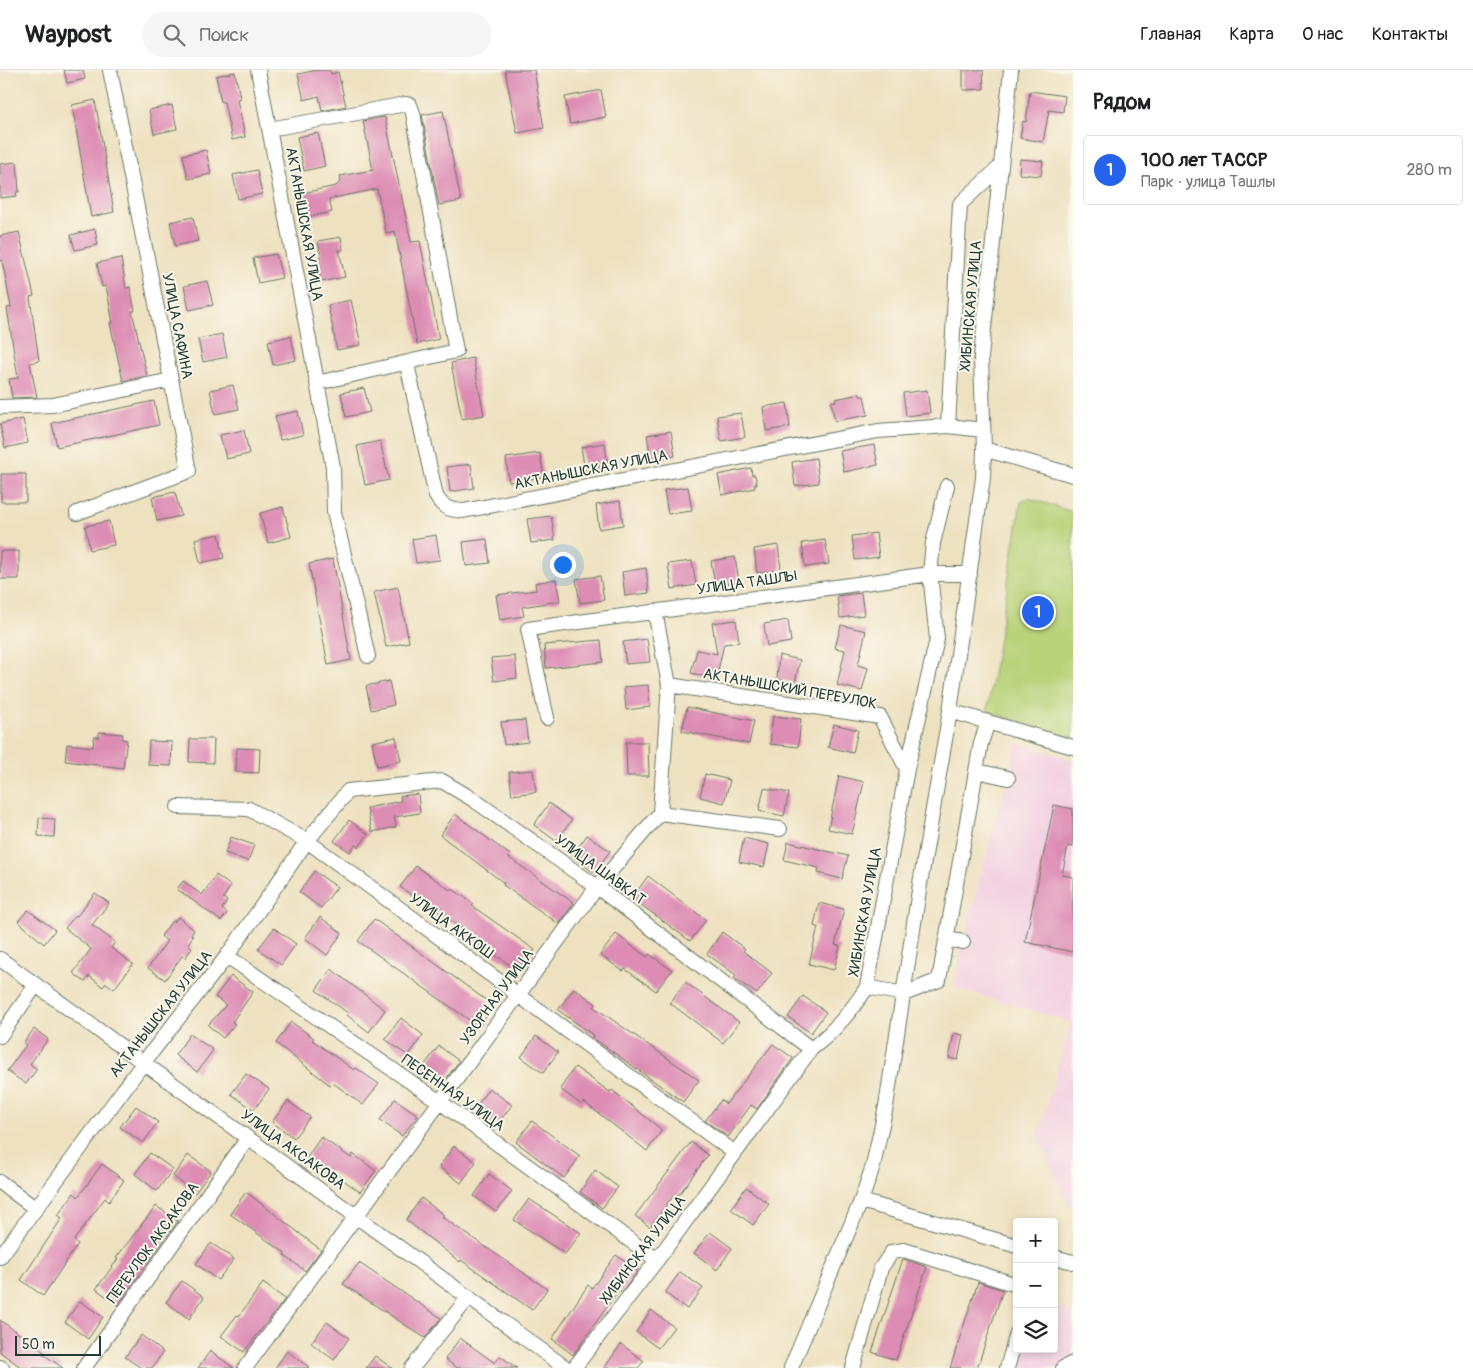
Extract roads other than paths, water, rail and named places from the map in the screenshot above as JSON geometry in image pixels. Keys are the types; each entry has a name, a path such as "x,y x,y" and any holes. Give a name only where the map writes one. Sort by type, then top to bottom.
{"street":[{"name":"УЛИЦА САФИНА","path":"77,513 189,471 110,70"},
{"name":"АКТАНЫШСКАЯ УЛИЦА","path":"258,70 333,467 334,512 368,656"},
{"name":"ХИБИНСКАЯ УЛИЦА","path":"791,1368 861,1202 872,1166 886,1106 920,884 950,711 983,478 981,356 1011,70"},
{"path":"270,129 406,104 410,105 413,112 456,351 317,384"},
{"name":"ХИБИНСКАЯ УЛИЦА","path":"948,426 960,204 1001,166"},
{"name":"АКТАНЫШСКАЯ УЛИЦА","path":"407,364 436,496 442,505 450,510 463,511 878,431 948,426 983,430"},
{"path":"0,407 53,405 171,380"},
{"path":"984,449 1073,475"},
{"name":"ХИБИНСКАЯ УЛИЦА","path":"574,1368 657,1260 811,1048 831,1034 850,1014 867,987 907,769 937,639 930,574 933,543 947,486"},
{"name":"УЛИЦА ТАШЛЫ","path":"547,718 528,629 930,574 970,574"},
{"path":"655,611 669,685 660,813 780,829"},
{"name":"АКТАНЫШСКИЙ ПЕРЕУЛОК","path":"669,685 880,717 907,769"},
{"path":"950,711 1073,747"},
{"path":"867,987 904,994 939,980 981,744 988,722"},
{"path":"977,771 1008,778"},
{"name":"УЛИЦА ШАВКАТ","path":"348,791 442,781 474,800 597,887 811,1048"},
{"name":"АКТАНЫШСКАЯ УЛИЦА","path":"0,1257 144,1062 227,956 307,841 348,791"},
{"name":"УЛИЦА АККОШ","path":"178,807 249,809 307,841 735,1153"},
{"name":"УЗОРНАЯ УЛИЦА","path":"245,1368 597,887 660,813"},
{"path":"946,938 963,942"},
{"name":"ПЕСЕННАЯ УЛИЦА","path":"227,956 440,1102 657,1260"},
{"name":"УЛИЦА АКСАКОВА","path":"0,959 566,1368"},
{"path":"0,1036 36,986"},
{"name":"ПЕРЕУЛОК АКСАКОВА","path":"84,1368 248,1138"},
{"path":"0,1182 36,1209"},
{"path":"861,1202 1013,1245"},
{"path":"852,1368 881,1268 892,1252 904,1250 1013,1284"},
{"path":"1058,1257 1073,1262"},
{"path":"412,1368 468,1297"},
{"path":"1006,1368 1013,1346"},
{"path":"1063,1368 1073,1363"}],"place":[{"name":"100 лет ТАССР","path":"1038,612"}]}
